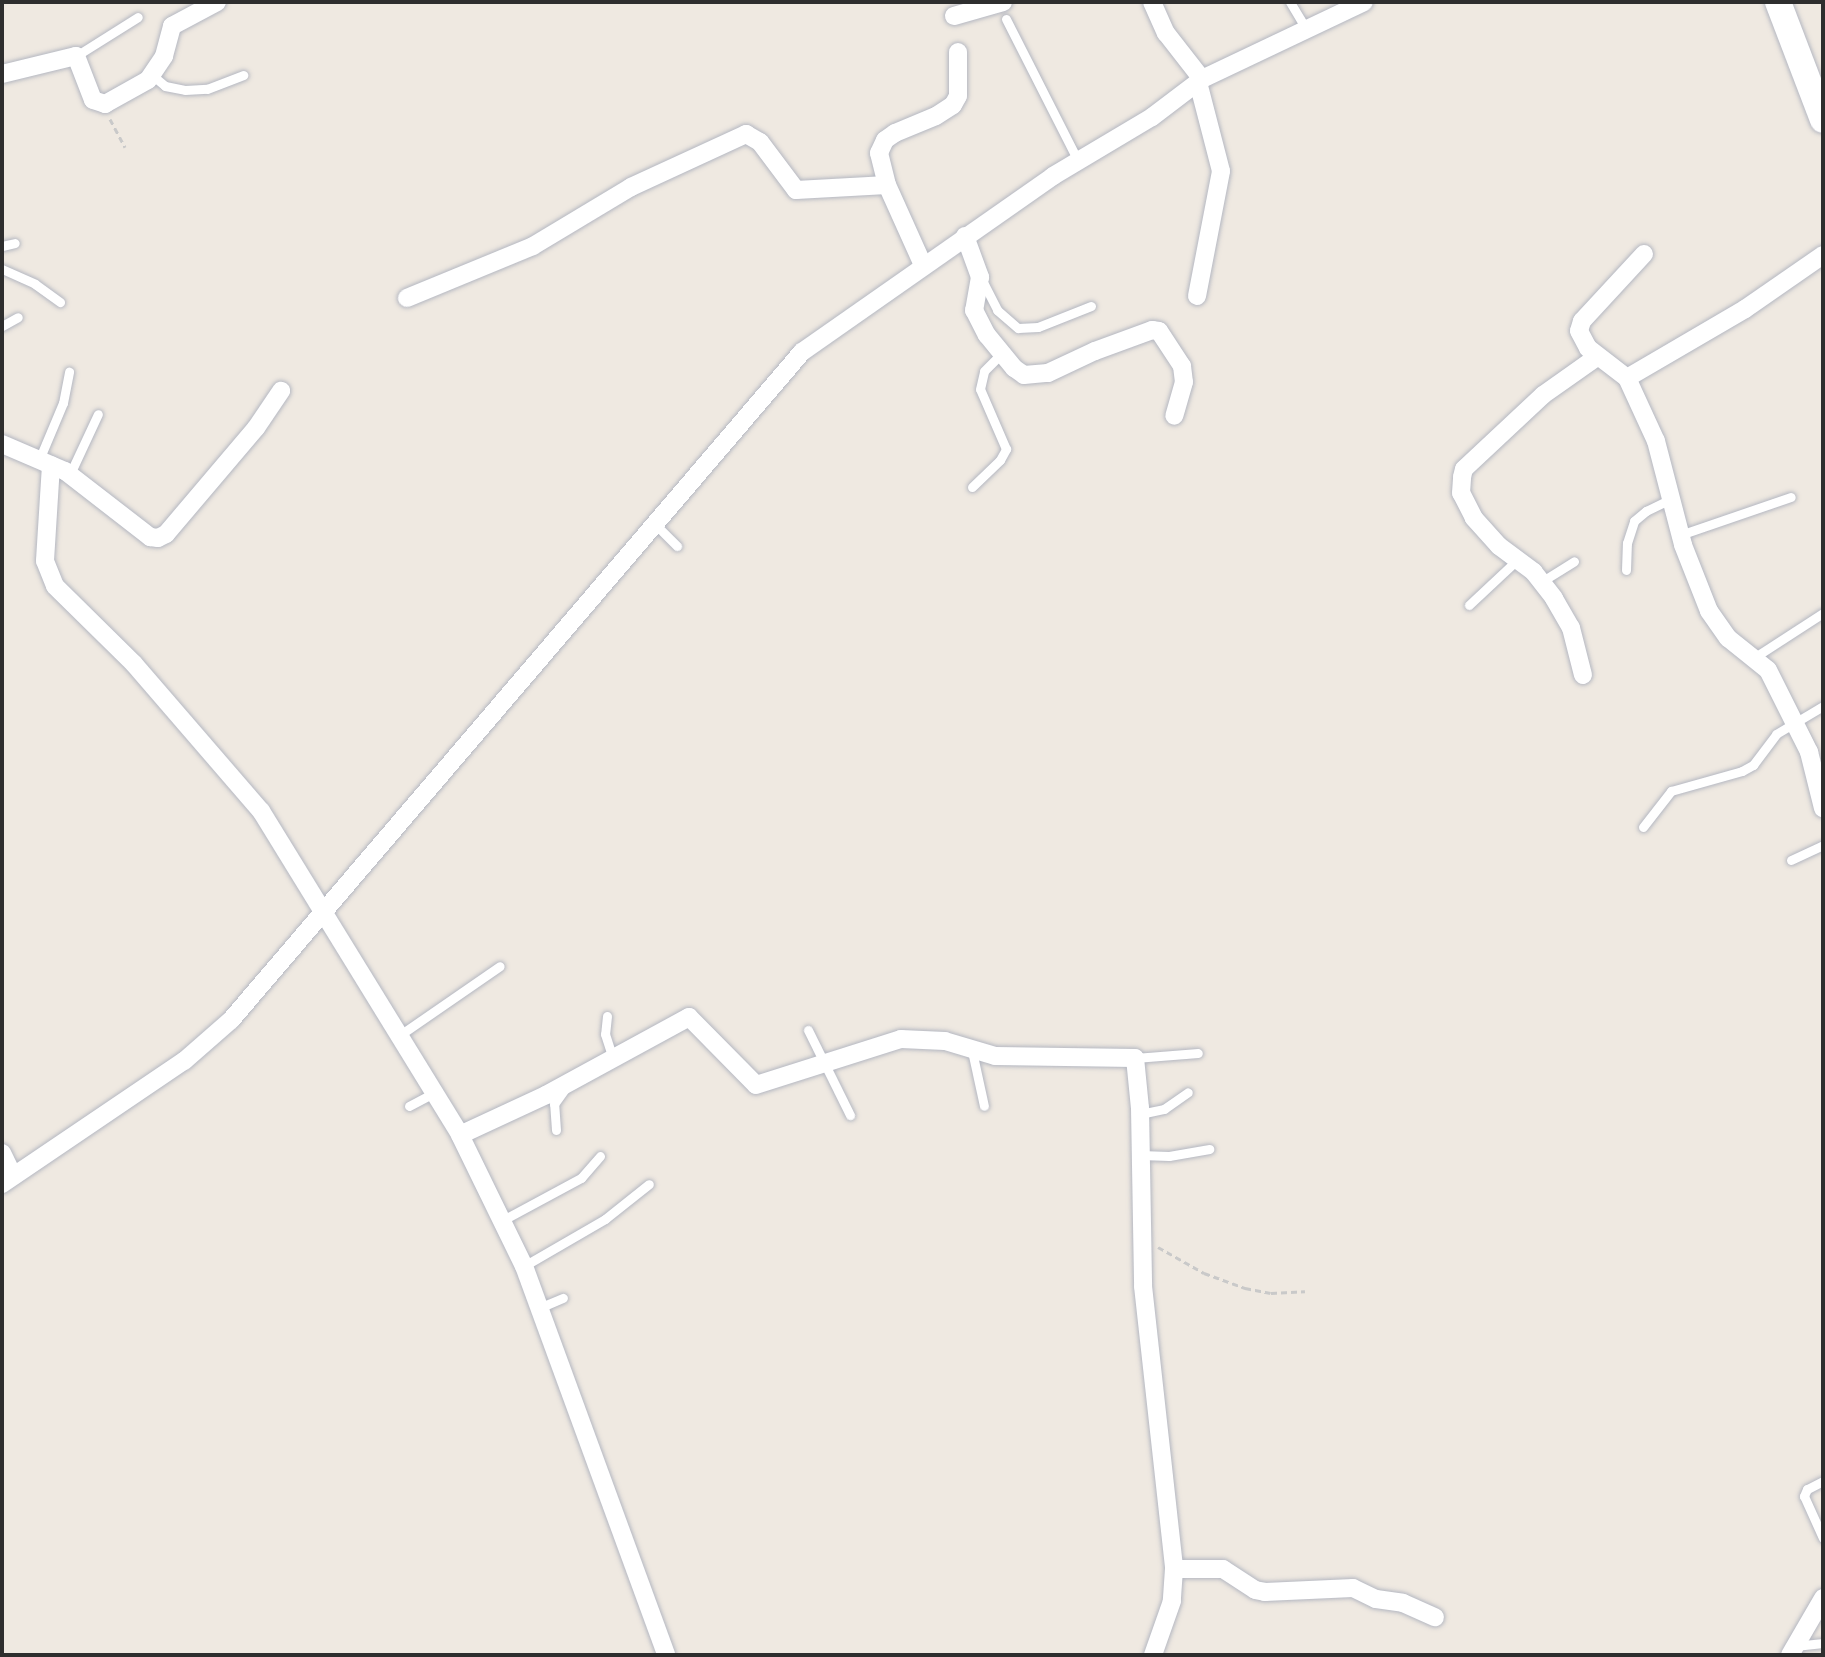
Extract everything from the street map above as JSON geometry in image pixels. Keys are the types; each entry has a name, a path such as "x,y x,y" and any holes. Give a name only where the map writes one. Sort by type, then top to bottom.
{"main road":[{"path":"1778,2 1823,120"}],"street":[{"path":"2,74 76,56 93,100 105,104 135,89 152,75 164,56 172,26 217,2"},
{"path":"1152,2 1166,33 1200,81 1221,171 1197,296"},
{"path":"2,1153 8,1180 207,1042 802,352 965,236 1078,161 1152,117 1200,81 1364,2"},
{"path":"954,16 1005,10"},
{"path":"923,265 887,185 879,153 885,140 953,105 958,96 958,52"},
{"path":"407,298 533,246 631,187 746,134 760,142 796,190 887,185"},
{"path":"965,236 980,277 974,310 1001,354 1024,375 1034,376 1152,330 1159,331 1182,366 1184,382 1174,416"},
{"path":"1644,254 1582,321 1579,331 1582,339 1598,356 1627,378 1656,441 1680,535 1718,627 1768,670 1809,752 1823,808"},
{"path":"1627,378 1745,309 1823,255"},
{"path":"1583,675 1571,628 1541,582 1519,558 1499,546 1474,518 1461,493 1464,469 1543,395 1598,356"},
{"path":"2,444 70,474 150,537 158,538 166,534 256,428 281,391"},
{"path":"45,463 45,561 55,586 134,664 261,811 460,1135 524,1266 666,1655"},
{"path":"460,1135 569,1082 689,1017 756,1085 901,1039 945,1041 995,1056 1135,1058 1140,1114 1143,1286 1174,1569 1172,1601 1153,1655"},
{"path":"1174,1569 1223,1569 1255,1590 1265,1592 1353,1588 1376,1599 1403,1603 1435,1617"},
{"path":"1793,1651 1823,1598"}],"lane":[{"path":"1290,2 1306,29"},
{"path":"1005,10 1078,161"},
{"path":"76,56 138,17"},
{"path":"152,75 165,86 185,90 207,89 243,75"},
{"path":"2,246 15,243"},
{"path":"2,269 35,284 60,302"},
{"path":"980,277 997,310 1018,328 1038,327 1091,306"},
{"path":"2,326 18,317"},
{"path":"972,487 1000,460 1006,449 980,389 984,371 1001,354"},
{"path":"45,463 69,372"},
{"path":"70,474 98,414"},
{"path":"1680,535 1791,497"},
{"path":"1626,570 1627,543 1634,521 1671,499"},
{"path":"653,522 677,546"},
{"path":"1469,605 1519,558"},
{"path":"1541,582 1574,561"},
{"path":"1755,657 1823,613"},
{"path":"1643,827 1671,791 1753,765 1776,734 1823,706"},
{"path":"1791,860 1823,845"},
{"path":"400,1035 500,966"},
{"path":"607,1016 605,1034 613,1058"},
{"path":"808,1030 850,1115"},
{"path":"972,1051 984,1106"},
{"path":"1135,1058 1198,1053"},
{"path":"556,1130 554,1104 569,1082"},
{"path":"409,1106 435,1092"},
{"path":"1140,1114 1164,1109 1188,1092"},
{"path":"1140,1155 1169,1156 1209,1149"},
{"path":"503,1220 581,1178 600,1156"},
{"path":"524,1266 605,1219 649,1184"},
{"path":"539,1308 563,1298"},
{"path":"1823,1481 1807,1489 1804,1496 1823,1538"},
{"path":"1793,1651 1823,1643"}],"path":[{"path":"105,104 125,147"},
{"path":"1141,1237 1204,1273 1245,1288 1271,1293 1305,1291"}]}
